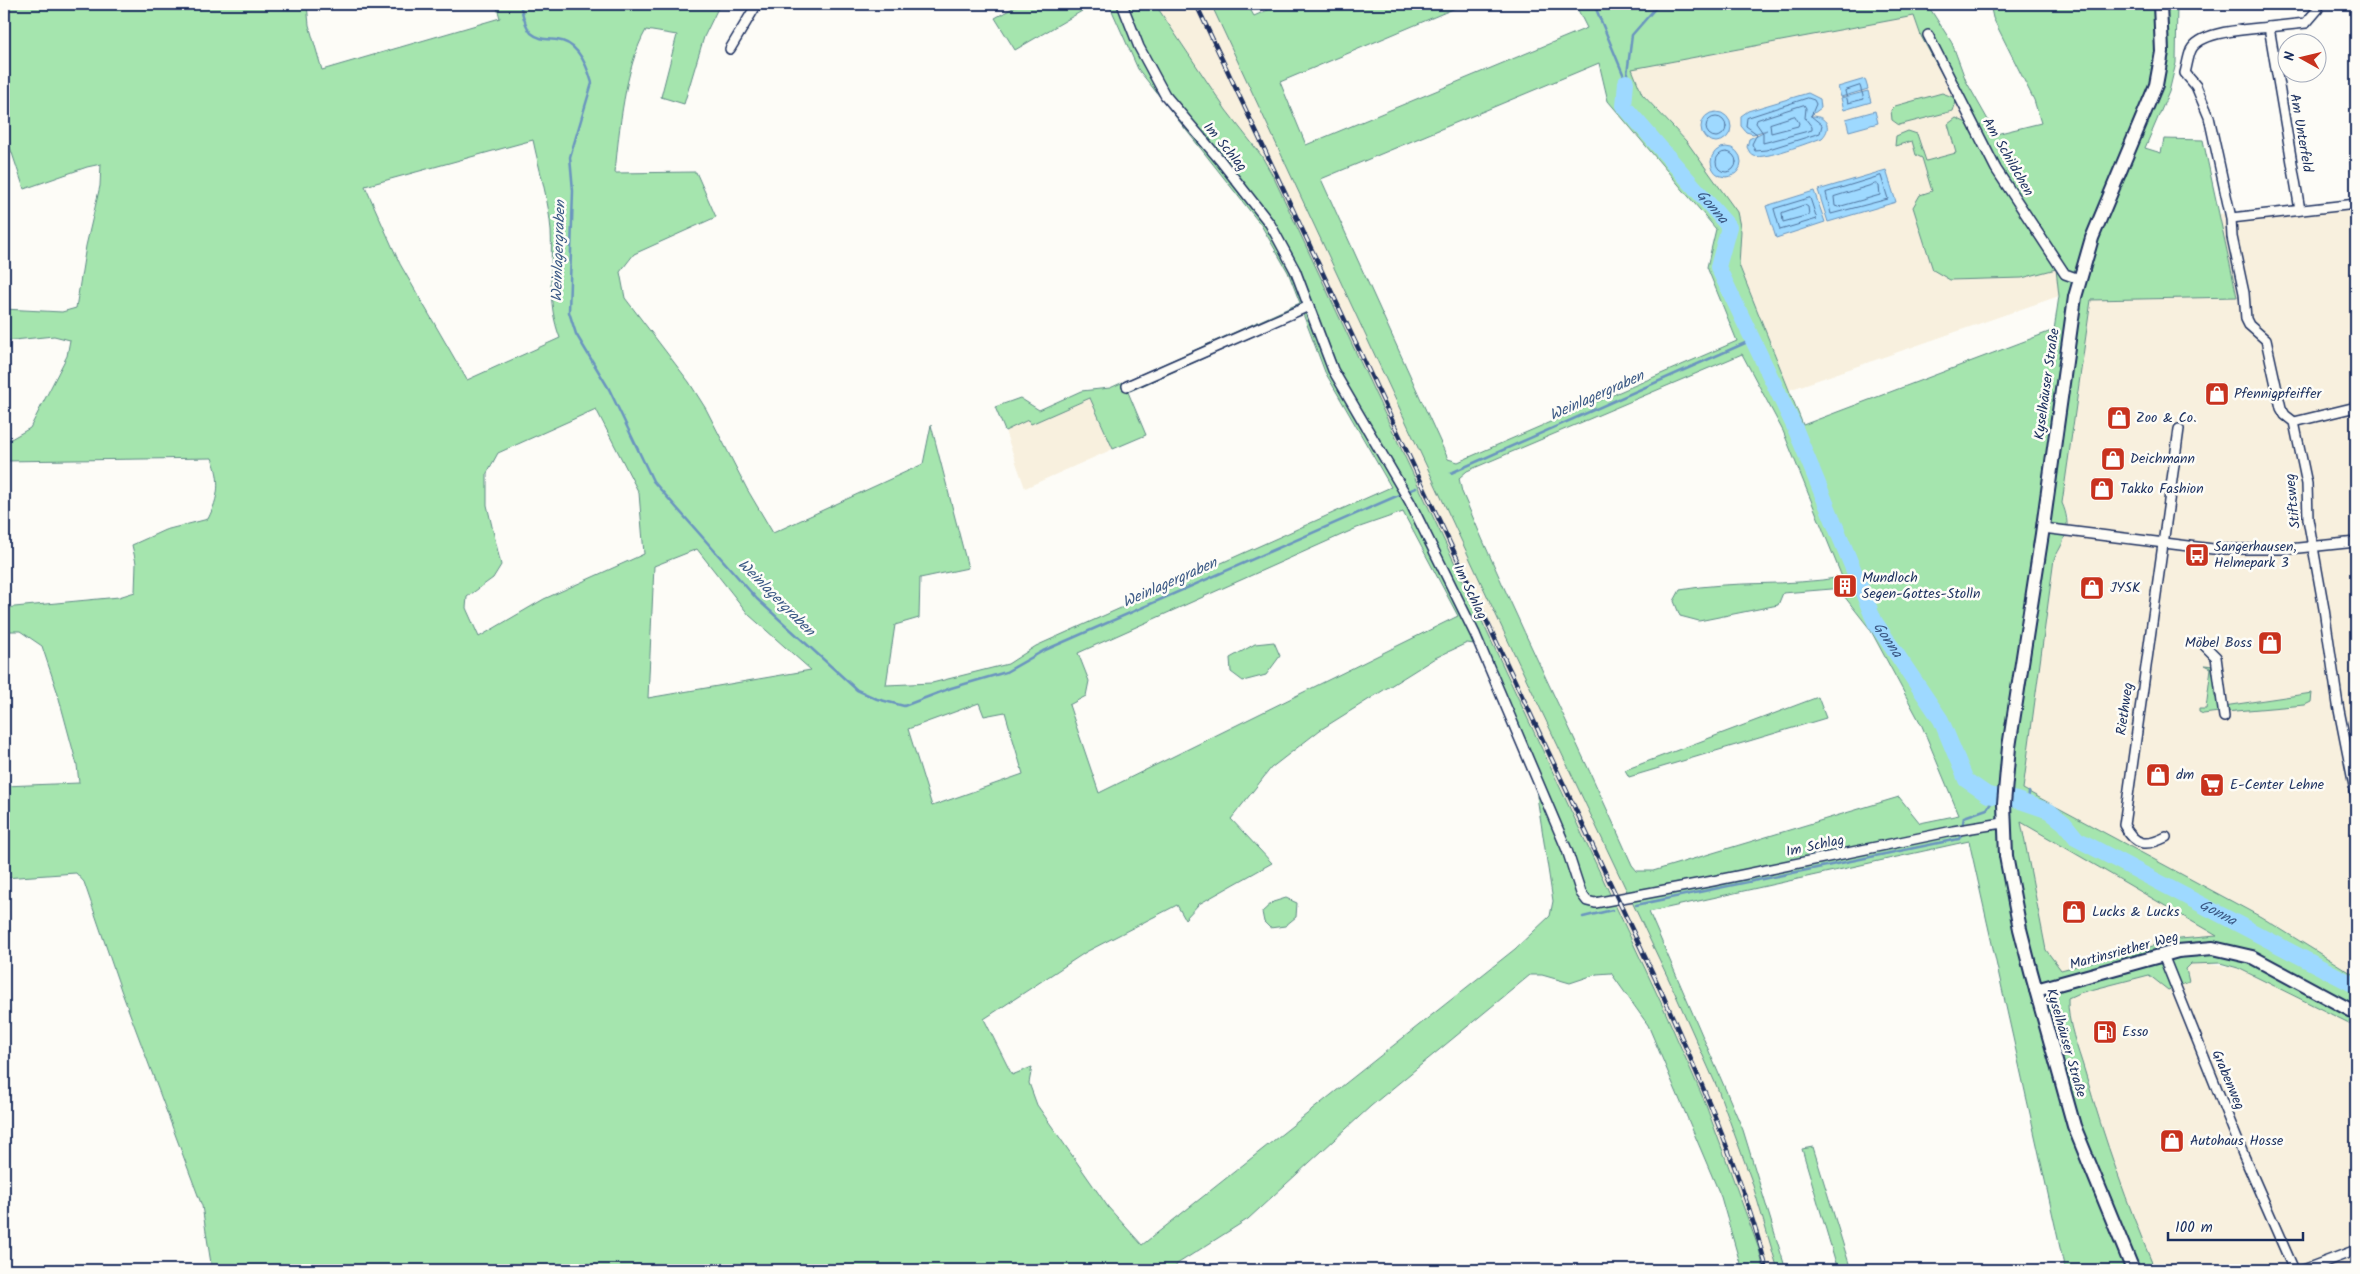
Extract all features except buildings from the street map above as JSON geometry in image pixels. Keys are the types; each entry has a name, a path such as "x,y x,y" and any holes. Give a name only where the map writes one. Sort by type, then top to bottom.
{"main road":[{"name":"Kyselhäuser Straße","path":"2132,1270 2074,1126 2018,921 2006,856 2003,819 2005,781 2043,528 2066,355 2079,279 2105,204 2156,84 2162,52 2160,4"},
{"name":"Martinsriether Weg","path":"2036,990 2163,955 2202,948 2239,953 2265,964 2356,1013"}],"street":[{"path":"730,50 757,4"},
{"name":"Im Schlag","path":"1122,4 1139,47 1165,95 1220,160 1270,224 1295,270 1333,370 1410,502 1475,634 1568,852 1580,890 1586,900 1595,903 1633,896 1953,831 2003,819"},
{"path":"2318,9 2306,23 2226,32 2208,36 2197,42 2190,51 2185,74 2196,86 2209,117 2231,218 2356,204"},
{"name":"Am Unterfeld","path":"2269,27 2300,210"},
{"name":"Am Schildchen","path":"1928,35 1996,169 2065,274 2079,279"},
{"name":"Stiftsweg","path":"2231,218 2232,236 2244,293 2246,319 2249,325 2266,340 2281,408 2285,415 2294,422 2306,479 2308,519 2338,705 2356,796"},
{"path":"1126,386 1309,306"},
{"path":"2294,422 2356,407"},
{"name":"Riethweg","path":"2166,837 2153,843 2139,842 2130,837 2124,825 2161,544 2179,429"},
{"path":"2043,528 2213,550 2289,549 2356,542"},
{"path":"2204,645 2216,657 2224,717"},
{"name":"Grabenweg","path":"2163,955 2243,1154 2294,1270"},
{"path":"2302,1270 2356,1250"}],"shaded area":[{"path":"1155,4 1211,4 1504,632 1670,982 1717,1087 1751,1179 1778,1270 1764,1270 1759,1249 1704,1100 1664,1009 1274,178 1261,155 1226,110"},
{"path":"1914,16 1921,36 1970,126 2057,269 2059,296 1789,390 1739,265 1741,231 1687,142 1642,94 1632,69"},
{"path":"2356,200 2356,976 2261,917 2023,789 2054,559 2065,539 2068,517 2062,503 2091,300 2236,297 2219,214"},
{"path":"1090,398 1113,449 1025,488 1005,431 1028,420 1031,424"},
{"path":"2021,822 2218,936 2180,939 2060,970 2046,950"},
{"path":"2202,963 2238,968 2353,1025 2356,1031 2356,1270 2155,1270 2124,1197 2091,1094 2067,1013 2068,998 2079,993 2149,975 2159,983 2191,964"}],"green space":[{"path":"4,4 307,4 309,25 322,70 500,18 496,4 720,4 704,37 684,104 661,97 677,35 646,30 633,62 624,99 615,173 696,172 716,217 634,254 620,272 625,298 689,382 706,409 747,489 773,533 923,464 931,425 968,568 920,578 919,618 895,625 886,685 932,683 1008,664 1036,646 1391,487 1325,372 1303,314 1128,392 1146,435 1113,449 1090,398 1031,424 1028,420 1005,431 995,407 1020,398 1039,410 1081,391 1110,388 1300,303 1288,272 1261,225 1138,69 1109,4 1155,4 1226,110 1261,155 1274,178 1664,1009 1704,1100 1759,1249 1764,1270 1742,1270 1721,1197 1648,1025 1611,973 1597,974 1570,983 1542,975 1530,975 1371,1106 1248,1219 1177,1264 1174,1270 212,1270 202,1206 121,990 84,882 76,873 4,878 4,786 79,783 77,765 57,691 42,646 20,631 4,631 4,608 119,597 135,592 136,563 132,545 165,530 208,519 215,503 218,489 217,474 212,458 4,461 4,440 11,439 30,428 67,356 70,340 54,336 4,341 4,309 62,312 76,308 86,246 100,186 101,164 24,189 4,129","holes":["533,140 550,220 553,311 560,338 467,380 400,264 365,186","596,409 639,493 644,554 544,599 479,637 466,608 467,597 493,578 501,565 487,505 487,473 498,453","1403,512 1458,616 1099,793 1069,705 1086,696 1089,681 1078,653 1357,528","697,549 749,615 811,670 648,698 654,566","1467,643 1474,644 1536,790 1553,901 1550,916 1515,949 1142,1245 1108,1207 1037,1105 1029,1083 1032,1067 1012,1075 984,1019 1086,952 1177,905 1185,919 1199,904 1272,863 1231,819 1271,768 1320,730 1435,658","979,703 984,716 1005,712 1023,774 932,806 908,729"]},
{"path":"1020,4 1094,4 1015,50 995,18"},
{"path":"1211,4 1247,4 1254,16 1281,4 1465,4 1280,82 1306,145 1587,28 1575,4 1927,4 1952,43 1966,81 1996,134 2041,123 2034,100 1993,18 1990,4 2177,4 2176,63 2169,92 2145,148 2161,153 2164,139 2203,140 2237,297 2091,300 2062,503 2067,518 2067,525 2062,545 2054,559 2023,789 2261,917 2356,976 2356,1031 2353,1025 2238,968 2220,963 2191,964 2186,969 2189,982 2168,990 2149,975 2079,993 2068,998 2069,1017 2100,1123 2126,1197 2155,1270 2112,1270 2109,1266 2089,1270 2065,1270 1969,841 1649,912 1743,1130 1786,1270 1778,1270 1751,1179 1717,1087 1670,982 1504,632","holes":["1914,16 1921,36 1969,124 1956,118 1948,124 1956,153 1926,161 1917,134 1908,131 1896,136 1895,146 1912,141 1916,155 1922,158 1932,191 1920,195 1913,207 1933,270 1950,280 2022,278 2056,269 2059,296 2054,330 1803,425 1739,265 1741,231 1737,212 1687,142 1642,94 1632,69","1599,63 1608,101 1716,229 1707,267 1737,341 1458,462 1448,459 1321,179","1742,354 1783,431 1842,577 1802,582 1720,585 1680,590 1674,601 1680,616 1699,621 1778,605 1783,593 1844,588 1844,596 1870,629 1922,726 1959,815 1920,823 1899,797 1653,871 1637,871 1632,865 1462,492 1459,478 1467,471","2021,822 2217,936 2180,939 2061,970 2046,950"]},
{"path":"1942,93 1953,97 1956,102 1953,111 1899,125 1892,120 1891,110 1895,106"},
{"path":"1274,642 1280,656 1266,675 1243,681 1231,672 1230,658 1255,644"},
{"path":"2205,665 2213,666 2217,686 2214,691 2215,697 2220,702 2219,712 2203,714 2199,712 2199,709 2206,709 2211,668"},
{"path":"2312,693 2311,702 2305,705 2225,712 2224,706"},
{"path":"1818,697 1826,718 1629,777 1625,770"},
{"path":"1286,898 1297,903 1296,917 1285,926 1270,928 1264,922 1262,912 1273,902"},
{"path":"1813,1147 1851,1270 1838,1270 1802,1149"}],"water":[{"path":"1865,79 1868,89 1841,97 1838,87"},
{"path":"1868,91 1871,102 1844,110 1841,98"},
{"path":"1808,93 1820,99 1821,108 1810,116 1819,117 1826,122 1826,134 1822,138 1787,150 1759,157 1754,156 1747,147 1749,139 1767,130 1753,134 1746,132 1741,126 1741,116 1748,111"},
{"path":"1875,111 1878,123 1849,131 1846,119"},
{"path":"1716,112 1727,116 1731,127 1727,138 1716,142 1705,138 1701,127 1705,116"},
{"path":"1726,147 1737,151 1741,162 1737,173 1726,177 1715,173 1711,162 1715,151"},
{"path":"1886,170 1896,202 1828,222 1818,190"},
{"path":"1814,191 1825,222 1776,238 1766,206"}],"waterway":[{"name":"Weinlagergraben","path":"520,4 525,23 531,33 540,38 557,40 571,45 584,62 592,83 570,157 573,191 569,312 576,334 609,389 653,481 757,599 857,690 877,699 904,706 951,688 1006,672 1043,651 1399,495"},
{"path":"1594,4 1626,81"},
{"name":"Gonna","path":"1626,82 1632,35 1659,4"},
{"name":"Gonna","path":"1626,82 1624,106 1729,227 1718,267 1795,428 1875,622 1941,720 1966,780 1988,795 2017,800 2049,811 2064,823 2077,839 2356,986"},
{"name":"Weinlagergraben","path":"1451,473 1752,340"},
{"name":"Weinlagergraben","path":"1411,490 1416,488"},
{"path":"1846,585 1859,582"},
{"path":"2028,803 2029,792"},
{"path":"1963,823 1964,817 1987,809 1996,796"},
{"path":"1636,905 1959,839 1961,835"},
{"path":"1583,917 1612,910"}],"railway":[{"path":"1196,4 1662,993 1706,1095 1733,1164 1746,1199 1767,1270"}],"place":[{"name":"Pfennigpfeiffer","path":"2217,394"},
{"name":"Zoo & Co.","path":"2119,418"},
{"name":"Deichmann","path":"2113,459"},
{"name":"Takko Fashion","path":"2102,489"},
{"name":"Sangerhausen, Helmepark 3","path":"2197,555"},
{"name":"Mundloch Segen-Gottes-Stolln","path":"1845,586"},
{"name":"JYSK","path":"2092,588"},
{"name":"Möbel Boss","path":"2270,643"},
{"name":"dm","path":"2158,775"},
{"name":"E-Center Lehne","path":"2212,785"},
{"name":"Lucks & Lucks","path":"2074,912"},
{"name":"Esso","path":"2105,1032"},
{"name":"Autohaus Hosse","path":"2172,1141"}]}
